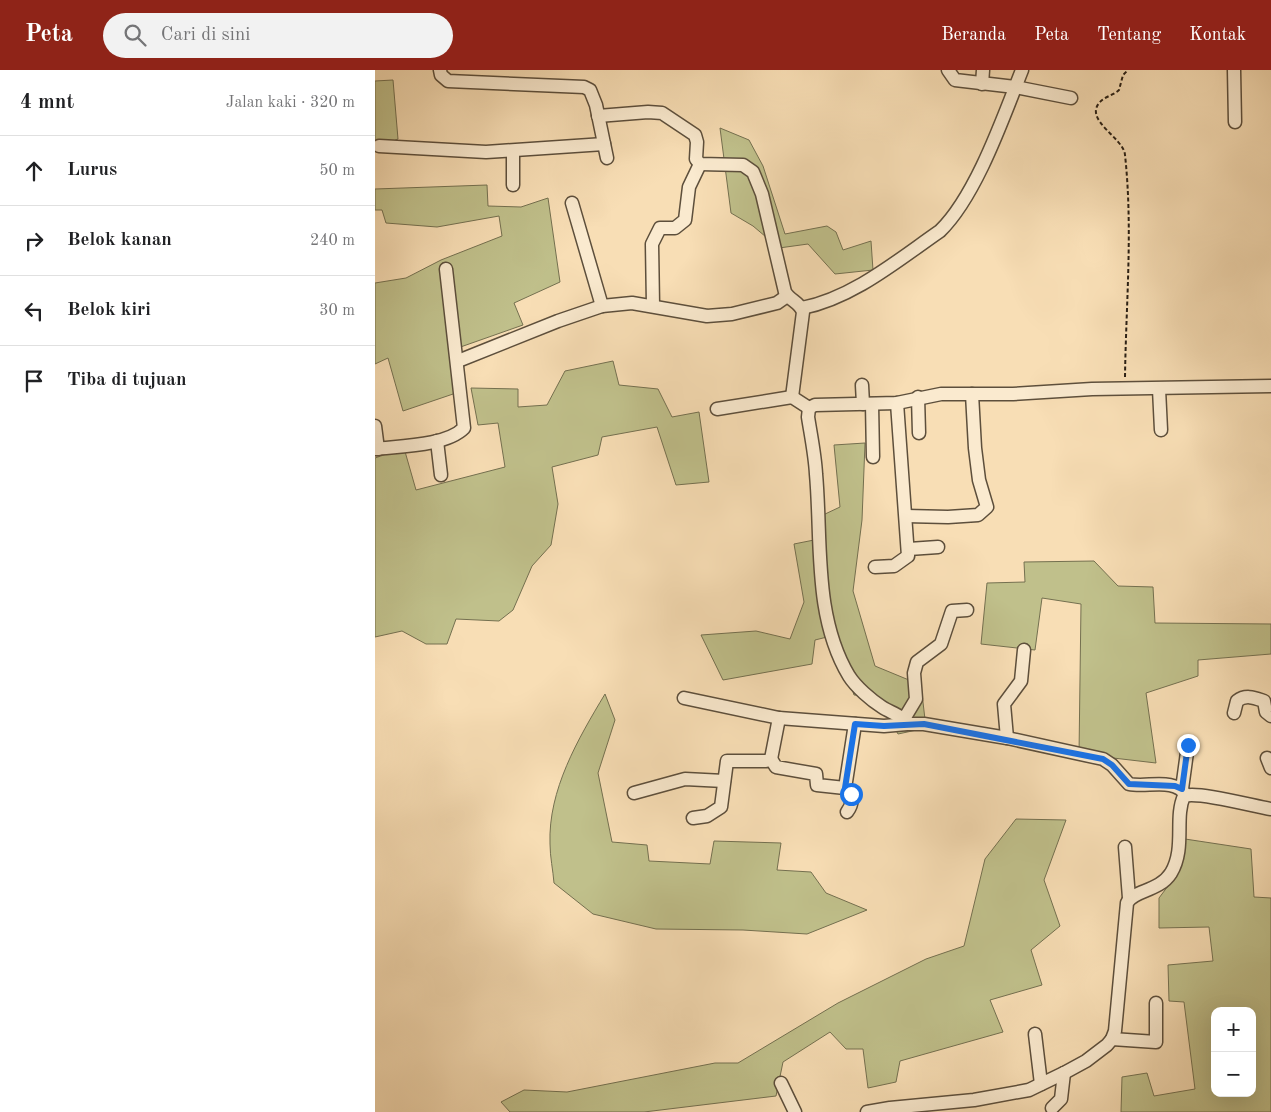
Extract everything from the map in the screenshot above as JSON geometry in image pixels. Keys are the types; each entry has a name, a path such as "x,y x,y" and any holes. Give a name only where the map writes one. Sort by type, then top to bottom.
{"street":[{"path":"440,70 441,75 448,81 584,87 590,90 607,158"},
{"path":"948,70 955,80 1015,87 1071,98"},
{"path":"982,84 983,70"},
{"path":"802,308 826,302 858,285 923,242 949,222 958,212 972,187 1022,70"},
{"path":"1234,70 1235,122"},
{"path":"598,116 648,112 663,113 695,135 697,142 696,159 700,164"},
{"path":"379,146 513,151 604,144"},
{"path":"513,151 513,186"},
{"path":"700,164 743,165 753,172 762,194 787,296 802,308 803,318 792,398"},
{"path":"653,305 653,241 660,228 675,228 685,220 689,186 700,164"},
{"path":"572,203 602,306"},
{"path":"375,426 377,449 437,441 452,437 464,428 458,361 446,269"},
{"path":"458,361 602,306 621,303 653,305 707,316 732,314 777,303 787,296"},
{"path":"862,385 867,404 873,457"},
{"path":"809,408 815,405 897,403 941,394 1125,388 1271,386"},
{"path":"1159,389 1161,430"},
{"path":"906,516 948,517 978,515 987,506 979,480 972,394"},
{"path":"919,397 919,433"},
{"path":"717,409 792,398 809,408"},
{"path":"875,567 899,564 909,556 897,403"},
{"path":"809,408 808,417 816,472 823,592 833,637 850,676 881,706 906,721 1007,738 1103,759 1112,765 1129,784 1175,786 1184,792 1271,809"},
{"path":"437,441 441,475"},
{"path":"909,549 938,547"},
{"path":"906,721 916,699 914,673 917,662 941,644 953,611 967,610"},
{"path":"1007,738 1004,704 1021,681 1024,650"},
{"path":"1234,713 1237,701 1244,697 1252,697 1264,701 1266,712 1271,716"},
{"path":"683,698 779,718 884,726 906,721"},
{"path":"779,718 771,759 776,767 816,774 817,785 845,788 851,794 852,801 847,812"},
{"path":"845,788 855,724"},
{"path":"1129,898 1159,886 1171,873 1178,855 1188,745"},
{"path":"693,818 707,816 721,807 727,761 766,761 771,759"},
{"path":"634,793 685,779 724,781"},
{"path":"867,1112 946,1107 1004,1096 1064,1074 1086,1061 1112,1039 1117,1017 1125,918 1129,898 1125,847"},
{"path":"1112,1039 1156,1042 1156,1003"},
{"path":"1035,1034 1041,1084"},
{"path":"1052,1108 1061,1099 1064,1074"},
{"path":"781,1083 795,1112"}],"path":[{"path":"1125,388 1128,213 1126,160 1122,144 1100,123 1097,108 1100,101 1119,90 1123,75 1128,70"}],"green space":[{"path":"393,80 398,139 375,149 375,81"},
{"path":"720,128 749,140 763,166 785,234 827,226 836,232 843,250 871,241 873,270 835,274 808,244 779,248 753,226 731,213"},
{"path":"487,185 488,206 521,207 548,198 560,282 514,303 523,325 452,350 459,392 403,411 388,358 375,364 375,283 406,278 441,260 502,236 499,216 437,227 386,223 382,210 375,210 375,189"},
{"path":"613,361 619,385 658,389 672,417 699,412 709,482 676,485 657,427 602,437 598,455 552,467 558,504 551,545 532,566 513,610 499,621 456,619 447,644 426,644 402,631 375,637 375,458 404,448 416,490 505,467 498,423 478,425 471,388 518,389 518,407 547,405 565,371"},
{"path":"865,443 862,520 853,591 875,666 921,685 926,728 898,734 877,696 854,695 835,635 815,640 812,664 723,680 701,635 756,631 790,639 804,602 794,544 824,538 823,515 840,507 834,445"},
{"path":"1094,561 1118,586 1153,587 1155,623 1271,624 1271,654 1198,660 1198,676 1146,693 1156,763 1079,754 1081,604 1042,598 1035,650 981,644 987,583 1025,582 1024,562"},
{"path":"605,694 615,720 598,773 612,842 647,845 649,861 710,864 714,841 781,843 777,870 811,872 826,893 867,910 807,934 743,930 656,929 593,914 554,883 550,854 551,824 559,785 575,747"},
{"path":"1016,819 1066,820 1044,880 1060,926 1031,950 1042,985 990,1000 1003,1032 900,1061 896,1082 868,1088 863,1049 846,1049 830,1032 783,1062 776,1096 644,1112 510,1112 501,1102 524,1090 567,1092 715,1063 738,1063 838,1003 926,959 964,946 985,859"},
{"path":"1185,839 1251,849 1254,897 1271,898 1271,1112 1121,1112 1122,1077 1147,1073 1154,1096 1195,1089 1184,1002 1169,1001 1168,965 1213,961 1209,927 1159,928 1159,898 1177,874"}],"route":[{"path":"851,794 845,788 855,724 884,726 924,724 1007,738 1103,759 1112,765 1129,784 1156,784 1175,786 1182,789 1188,745"}]}
